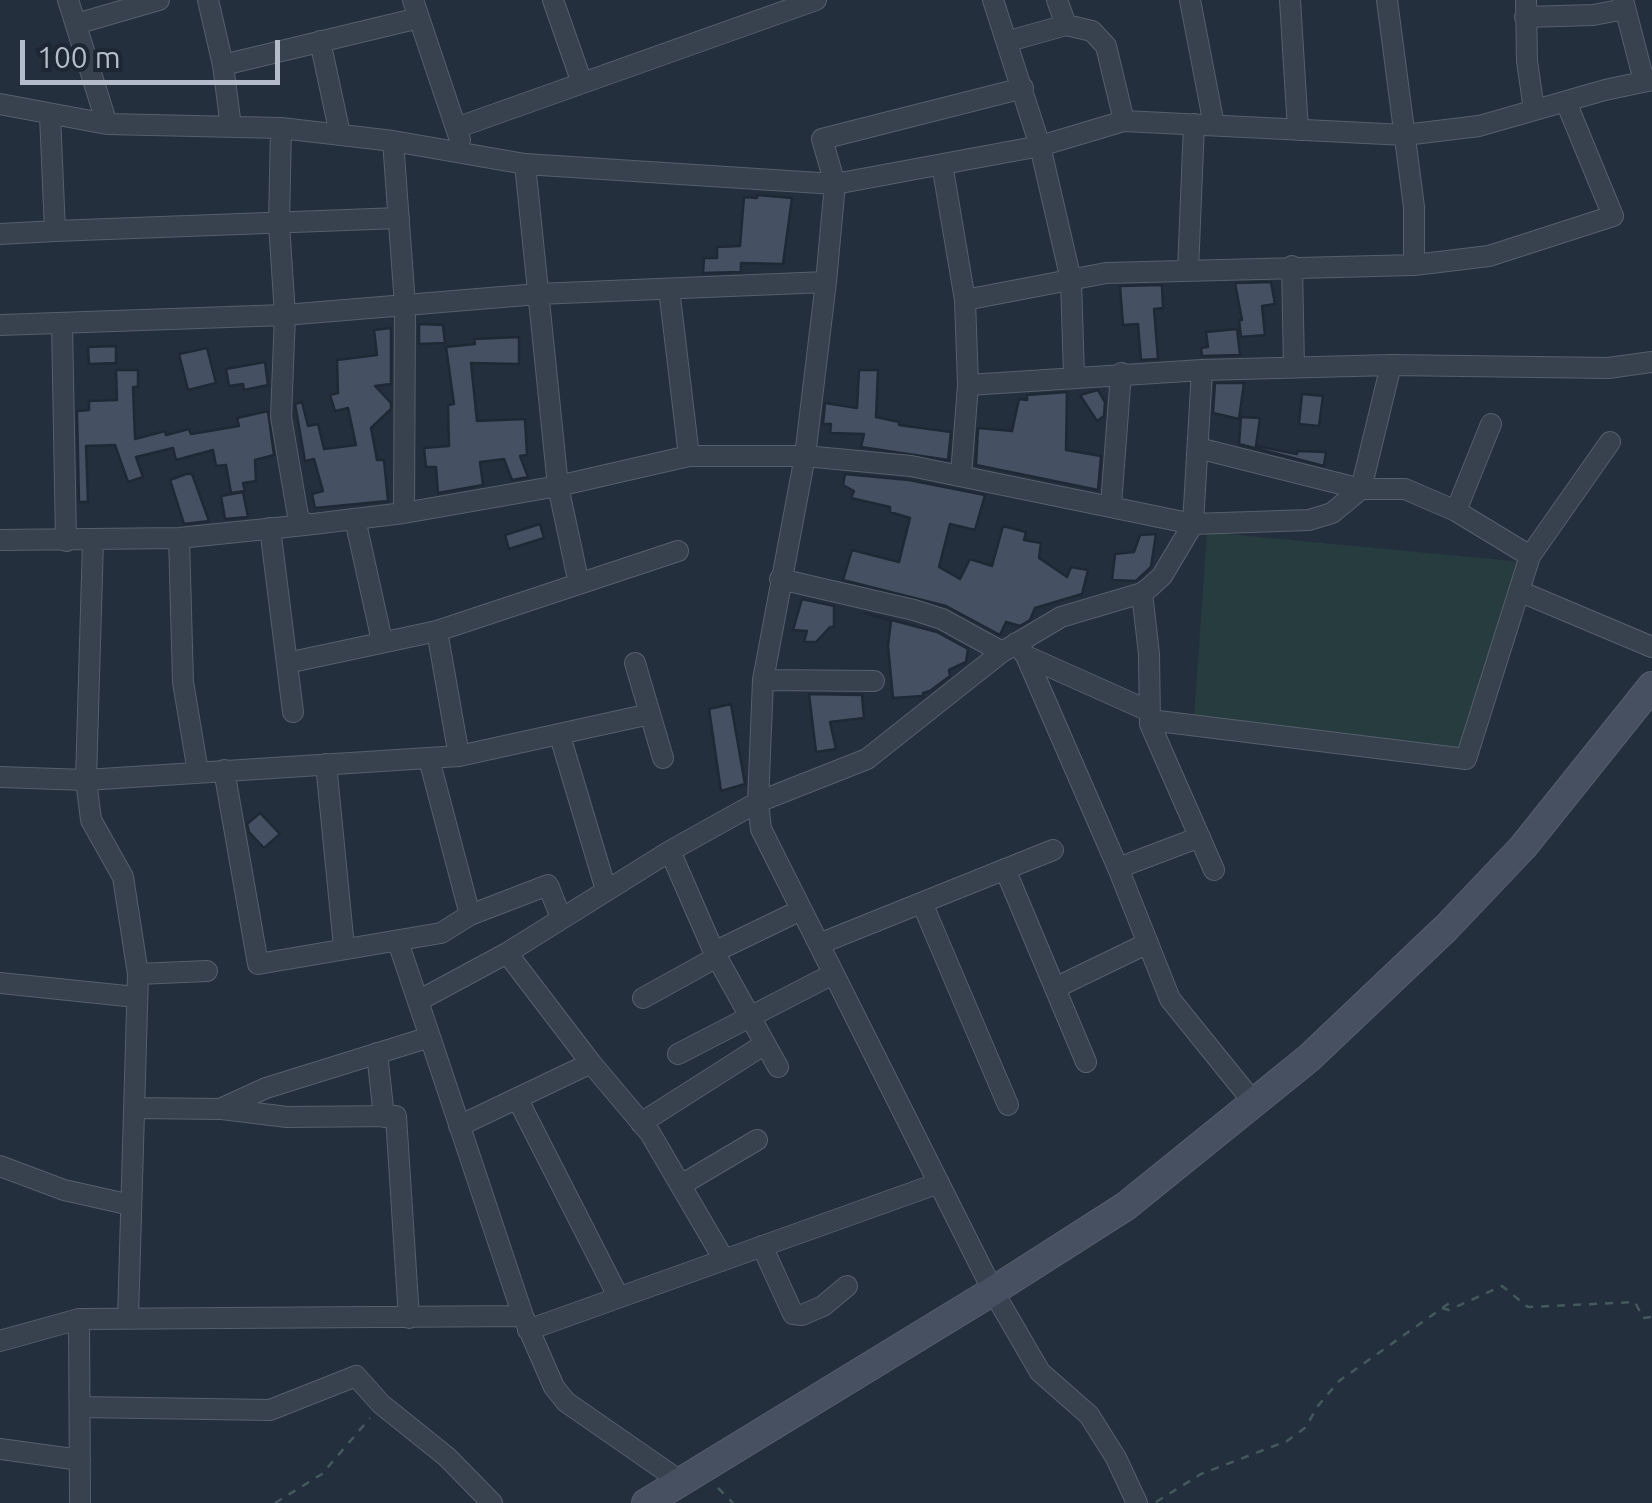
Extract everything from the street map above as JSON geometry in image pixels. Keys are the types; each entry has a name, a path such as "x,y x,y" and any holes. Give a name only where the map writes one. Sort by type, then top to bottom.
{"street":[{"path":"68,0 107,124"},
{"path":"76,24 158,0"},
{"path":"208,0 223,65 230,126"},
{"path":"553,0 582,83"},
{"path":"456,128 816,0"},
{"path":"993,0 1040,146 1071,280 1074,377"},
{"path":"1057,0 1066,25"},
{"path":"1188,271 1204,125 1190,0"},
{"path":"1290,0 1298,130"},
{"path":"1387,0 1414,207 1414,265"},
{"path":"0,104 107,124 281,128 392,141 525,164 835,184 1040,146 1124,121 1405,135 1479,126 1648,81 1642,35 1624,5 1594,16 1526,8 1527,61 1534,110"},
{"path":"223,65 320,42 416,9 464,152"},
{"path":"1009,42 1066,25 1080,26 1100,37 1124,121"},
{"path":"320,42 340,134"},
{"path":"1023,88 822,139 835,184 806,456 763,680 760,829 994,1292 1040,1372 1089,1415 1116,1458 1137,1503"},
{"path":"964,300 1106,273 1414,265 1489,256 1614,216 1566,102"},
{"path":"50,115 55,230"},
{"path":"281,128 282,417 298,516 305,526"},
{"path":"392,141 405,305 404,513"},
{"path":"525,164 558,486 580,584"},
{"path":"942,164 964,300 968,385 961,476"},
{"path":"0,234 399,218"},
{"path":"1292,266 1294,367"},
{"path":"0,326 284,315 538,294 826,282"},
{"path":"669,289 689,456"},
{"path":"62,323 66,541"},
{"path":"968,385 1202,370 1391,365 1608,368 1652,362"},
{"path":"0,540 179,538 305,526 558,486 689,456 806,456 911,466 1192,524 1309,520 1332,513 1361,489 1391,365"},
{"path":"418,1001 507,954 670,851 758,802 867,758 1061,617 1142,593 1162,576 1192,524 1202,370"},
{"path":"1111,505 1121,373"},
{"path":"1456,510 1491,424"},
{"path":"780,579 942,619 1150,715 1466,759 1530,556 1610,442"},
{"path":"1198,448 1361,489 1404,490 1456,510 1530,556"},
{"path":"355,519 382,641"},
{"path":"270,528 293,712"},
{"path":"179,538 183,682 198,772"},
{"path":"93,541 86,780 91,820 123,877 138,974 128,1319"},
{"path":"287,663 437,631 678,551"},
{"path":"1519,591 1652,647"},
{"path":"1142,593 1150,715 1214,870"},
{"path":"437,631 459,756"},
{"path":"1015,650 1118,868 1170,999 1254,1103"},
{"path":"635,663 663,758"},
{"path":"763,680 874,680"},
{"path":"646,1503 994,1292 1126,1206 1310,1058 1446,928 1523,847 1648,698"},
{"path":"0,777 86,780 429,759 560,736 650,714"},
{"path":"560,736 606,890"},
{"path":"429,759 470,915"},
{"path":"326,764 344,948"},
{"path":"224,770 258,964 441,933 470,915 548,885 560,918"},
{"path":"1118,868 1200,837"},
{"path":"819,944 1054,850"},
{"path":"670,851 715,954 778,1067"},
{"path":"1006,869 1086,1062"},
{"path":"922,902 1008,1106"},
{"path":"643,998 715,954 801,910"},
{"path":"398,942 526,1323 554,1387 566,1402 680,1481"},
{"path":"1055,988 1148,943"},
{"path":"507,954 642,1122 723,1258"},
{"path":"138,974 208,971"},
{"path":"678,1054 833,974"},
{"path":"0,983 136,997"},
{"path":"220,1108 266,1088 430,1037"},
{"path":"642,1122 765,1044"},
{"path":"377,1053 384,1117"},
{"path":"459,1126 591,1063"},
{"path":"517,1098 618,1296"},
{"path":"134,1108 220,1108 287,1117 396,1116 408,1318"},
{"path":"680,1185 758,1140"},
{"path":"0,1166 64,1190 131,1205"},
{"path":"0,1341 79,1319 408,1318 526,1323 618,1296 938,1183"},
{"path":"762,1246 792,1314 823,1306 846,1286"},
{"path":"79,1319 80,1503"},
{"path":"80,1407 270,1410 356,1376 381,1404 447,1458 492,1503"},
{"path":"0,1449 80,1460"}],"path":[{"path":"1442,1308 1449,1310 1502,1286 1528,1307 1635,1302 1644,1318 1652,1316"},
{"path":"1155,1503 1201,1474 1286,1441 1306,1427 1316,1407 1338,1381 1455,1299"},
{"path":"275,1503 322,1474 381,1404"}],"green space":[{"path":"1207,532 1523,562 1461,753 1194,717"}],"building":[{"path":"744,197 792,198 783,264 741,263 741,272 703,273 704,258 717,258 717,247 740,246"},
{"path":"1271,282 1275,304 1262,306 1265,335 1241,337 1235,283"},
{"path":"1162,285 1163,308 1154,309 1158,359 1141,360 1138,324 1123,325 1120,286"},
{"path":"419,324 443,325 445,343 419,344"},
{"path":"391,328 391,384 375,386 391,403 391,409 371,428 377,460 384,460 388,501 315,508 312,494 323,491 314,459 305,461 295,404 302,402 308,426 318,424 324,449 356,445 348,408 335,411 330,395 338,393 337,360 377,355 374,330"},
{"path":"1237,329 1240,355 1202,356 1201,348 1208,347 1206,332"},
{"path":"519,337 519,364 471,363 477,421 525,419 527,455 520,456 528,477 512,480 504,459 480,462 483,485 438,493 436,467 426,467 424,448 449,446 448,405 454,404 446,347 475,344 474,339"},
{"path":"116,346 116,363 89,364 88,347"},
{"path":"207,348 216,383 188,390 179,354"},
{"path":"265,362 268,385 244,390 243,384 229,386 226,369"},
{"path":"116,370 138,370 138,387 133,387 135,439 165,431 166,435 189,429 191,434 239,426 237,418 268,411 274,455 255,460 256,481 243,483 245,491 231,493 226,465 216,466 213,450 176,460 173,448 136,457 143,477 128,482 115,445 86,446 88,502 79,502 77,411 89,410 89,401 117,400"},
{"path":"859,370 878,370 876,417 899,425 951,432 948,460 861,447 864,434 830,433 831,424 823,424 825,403 857,408"},
{"path":"1215,383 1244,383 1239,419 1213,413"},
{"path":"1098,390 1105,402 1104,416 1097,421 1080,395"},
{"path":"1067,392 1066,450 1101,456 1098,490 976,465 978,428 1012,431 1019,399"},
{"path":"1302,394 1323,396 1319,426 1299,424"},
{"path":"1241,417 1260,418 1256,446 1297,454 1326,452 1324,466 1239,444"},
{"path":"192,474 209,521 184,524 170,480"},
{"path":"845,474 909,480 985,495 975,530 950,524 939,567 960,579 970,559 992,566 1003,526 1026,532 1024,540 1041,543 1039,558 1067,577 1071,567 1088,570 1082,594 1035,608 1030,620 1020,626 1006,622 1000,635 946,606 843,580 852,550 899,562 910,518 890,512 890,507 851,498 854,491 843,485"},
{"path":"243,492 248,517 225,519 221,496"},
{"path":"540,524 544,538 509,549 505,535"},
{"path":"1156,534 1151,567 1136,581 1112,580 1115,554 1134,552 1140,535"},
{"path":"802,599 834,606 834,627 816,642 804,642 807,631 793,630"},
{"path":"865,613 937,632 968,649 966,662 949,670 950,676 923,696 893,698 888,646 891,621"},
{"path":"809,694 862,695 864,718 830,722 836,749 816,752"},
{"path":"731,704 745,784 721,791 709,709"},
{"path":"260,813 280,834 264,848 247,824"}]}
